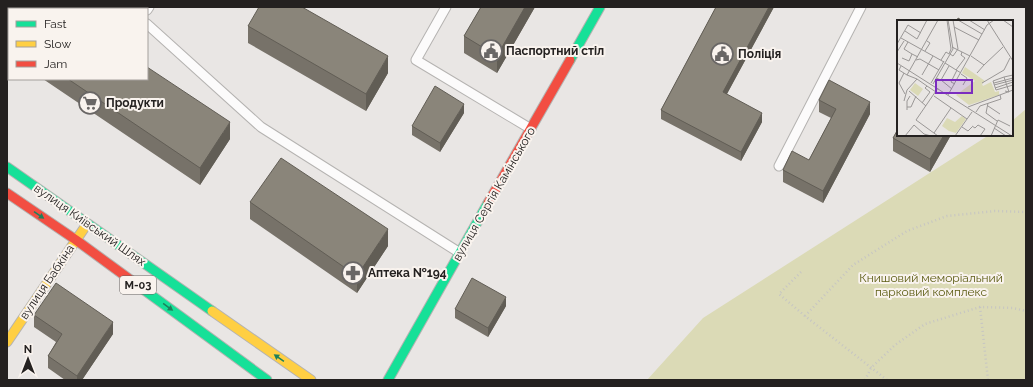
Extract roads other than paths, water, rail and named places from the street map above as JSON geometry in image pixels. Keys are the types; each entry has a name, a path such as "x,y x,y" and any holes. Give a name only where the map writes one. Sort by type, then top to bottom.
{"main road":[{"name":"вулиця Сергія Камінського","path":"388,380 600,7"},
{"name":"вулиця Київський Шлях","path":"7,167 311,380"},
{"name":"вулиця Київський Шлях","path":"7,193 76,240 267,380"},
{"name":"вулиця Бабкіна","path":"7,342 87,223"}],"lane":[{"path":"446,7 416,60 531,129"},
{"path":"779,166 861,7"},
{"path":"148,25 261,127 460,253"}],"place":[{"name":"Паспортний стіл","path":"491,51"},
{"name":"Поліція","path":"722,54"},
{"name":"Продукти","path":"90,103"},
{"name":"Аптека №194","path":"353,273"}],"park label":[{"name":"Книшовий меморіальний парковий комплекс","path":"931,285"}]}
